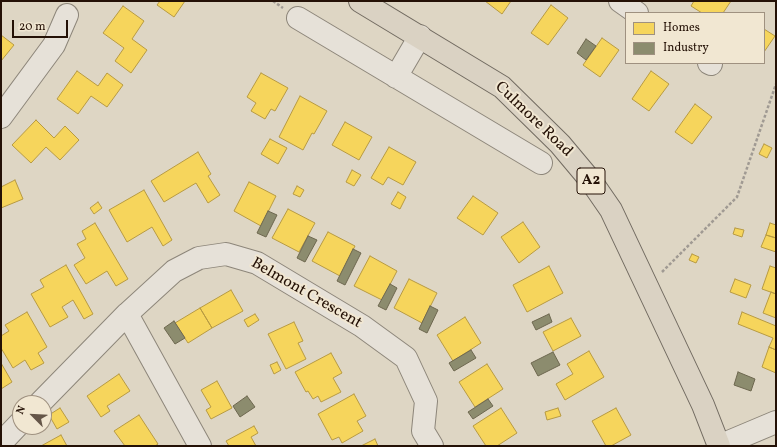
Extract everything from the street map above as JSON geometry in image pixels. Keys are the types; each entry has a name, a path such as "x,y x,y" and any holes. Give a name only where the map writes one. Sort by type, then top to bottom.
{"highway":[{"name":"Culmore Road","path":"360,1 502,87 560,144 591,181 611,210 703,405 719,446"}],"street":[{"path":"620,1 636,12"},
{"path":"1,117 54,45 67,15"},
{"path":"298,18 541,163"},
{"path":"396,77 420,36"},
{"name":"Belmont Crescent","path":"48,395 127,314 174,271 199,258 226,254 257,263 362,326 406,358 426,401 423,431 432,446"},
{"path":"127,314 200,446"},
{"path":"719,446 776,422"},
{"path":"1,443 12,431"}],"path":[{"path":"647,287 737,197 776,84"}],"building: Homes":[{"path":"160,1 185,1 174,17 157,5"},
{"path":"485,1 511,1 502,14"},
{"path":"694,1 731,1 724,12 700,12 691,6"},
{"path":"551,5 568,18 548,45 531,33"},
{"path":"123,6 144,21 132,39 147,50 131,73 115,61 124,48 103,33"},
{"path":"765,30 775,36 765,51"},
{"path":"1,35 14,45 1,61"},
{"path":"602,38 619,50 600,77 583,65"},
{"path":"77,71 98,86 107,73 123,85 107,107 91,96 78,114 57,99"},
{"path":"651,71 669,84 649,111 632,99"},
{"path":"261,73 288,88 275,111 271,109 265,119 251,111 256,103 247,97"},
{"path":"300,96 327,111 314,134 312,133 303,150 279,137"},
{"path":"695,104 712,117 692,144 675,132"},
{"path":"36,120 54,138 65,126 79,140 60,160 46,147 31,163 12,145"},
{"path":"345,122 372,137 359,160 332,145"},
{"path":"270,139 287,148 278,164 261,154"},
{"path":"764,144 772,148 767,158 759,154"},
{"path":"389,147 416,162 403,185 388,177 383,185 371,178"},
{"path":"198,152 211,174 208,176 220,195 208,203 196,183 164,202 151,181"},
{"path":"352,170 361,175 354,186 346,182"},
{"path":"15,180 23,199 1,208 1,187"},
{"path":"249,182 276,196 261,226 234,211"},
{"path":"297,186 304,190 300,197 293,194"},
{"path":"144,190 172,240 163,246 152,227 127,242 109,210"},
{"path":"398,192 406,197 400,209 391,204"},
{"path":"473,196 498,213 483,235 457,218"},
{"path":"98,202 102,208 94,214 90,208"},
{"path":"288,209 315,223 299,252 272,238"},
{"path":"523,222 540,247 519,263 501,237"},
{"path":"95,223 128,279 116,286 107,271 86,284 74,265 85,258 77,244 86,239 82,231"},
{"path":"770,223 776,225 776,238 766,235"},
{"path":"735,228 744,230 742,237 733,234"},
{"path":"328,232 355,246 340,276 312,261"},
{"path":"766,235 776,238 776,252 761,247"},
{"path":"692,254 699,257 696,263 689,260"},
{"path":"370,256 397,271 382,300 354,286"},
{"path":"66,265 93,314 84,319 73,300 62,307 68,317 50,327 31,294 44,287 40,280"},
{"path":"549,266 563,293 527,312 513,285"},
{"path":"770,266 776,268 776,294 762,289"},
{"path":"409,279 437,293 422,323 394,308"},
{"path":"735,279 751,285 746,298 730,292"},
{"path":"231,290 243,311 212,328 200,308"},
{"path":"771,292 776,294 776,318 763,313"},
{"path":"200,308 212,328 188,343 175,323"},
{"path":"27,312 47,347 38,353 44,363 31,370 25,360 13,368 1,348 1,336 9,331 5,325"},
{"path":"742,312 776,326 776,350 769,347 773,338 738,324"},
{"path":"255,314 259,320 248,327 244,320"},
{"path":"465,317 481,343 453,361 437,335"},
{"path":"571,318 581,336 553,351 543,332"},
{"path":"294,322 303,341 298,343 306,359 286,369 268,334"},
{"path":"769,347 776,350 776,373 762,367"},
{"path":"589,351 604,377 565,400 556,384 573,374 567,364"},
{"path":"331,353 342,373 333,378 341,392 321,402 318,396 313,399 308,391 306,392 295,372"},
{"path":"277,362 281,370 274,374 270,365"},
{"path":"1,363 12,382 1,389"},
{"path":"487,364 503,389 475,407 459,382"},
{"path":"119,374 130,391 107,406 110,411 101,417 87,396"},
{"path":"217,381 232,408 211,419 206,410 211,407 201,390"},
{"path":"354,394 366,416 357,421 363,431 342,443 339,437 332,440 318,414"},
{"path":"60,408 69,422 57,429 52,420 52,413"},
{"path":"501,408 517,433 497,446 486,446 473,426"},
{"path":"558,408 561,416 547,420 545,412"},
{"path":"616,408 631,435 611,446 606,446 592,421"},
{"path":"139,415 158,444 155,446 125,446 114,431"},
{"path":"254,426 258,433 251,437 256,446 229,446 226,441"},
{"path":"61,435 67,446 41,446"},
{"path":"375,439 378,446 361,446"}],"building: Industry":[{"path":"586,39 596,46 586,60 577,53"},
{"path":"268,211 277,215 266,237 257,233"},
{"path":"308,236 317,240 305,262 297,258"},
{"path":"353,249 361,253 345,285 337,281"},
{"path":"390,284 397,288 386,310 378,306"},
{"path":"430,306 438,310 427,333 419,329"},
{"path":"549,314 552,322 536,330 532,322"},
{"path":"174,321 185,338 175,344 164,328"},
{"path":"471,350 476,358 454,371 449,363"},
{"path":"553,352 560,365 538,376 531,363"},
{"path":"738,372 755,379 751,391 734,385"},
{"path":"247,396 255,407 240,417 233,406"},
{"path":"488,399 493,406 473,419 468,412"}]}
